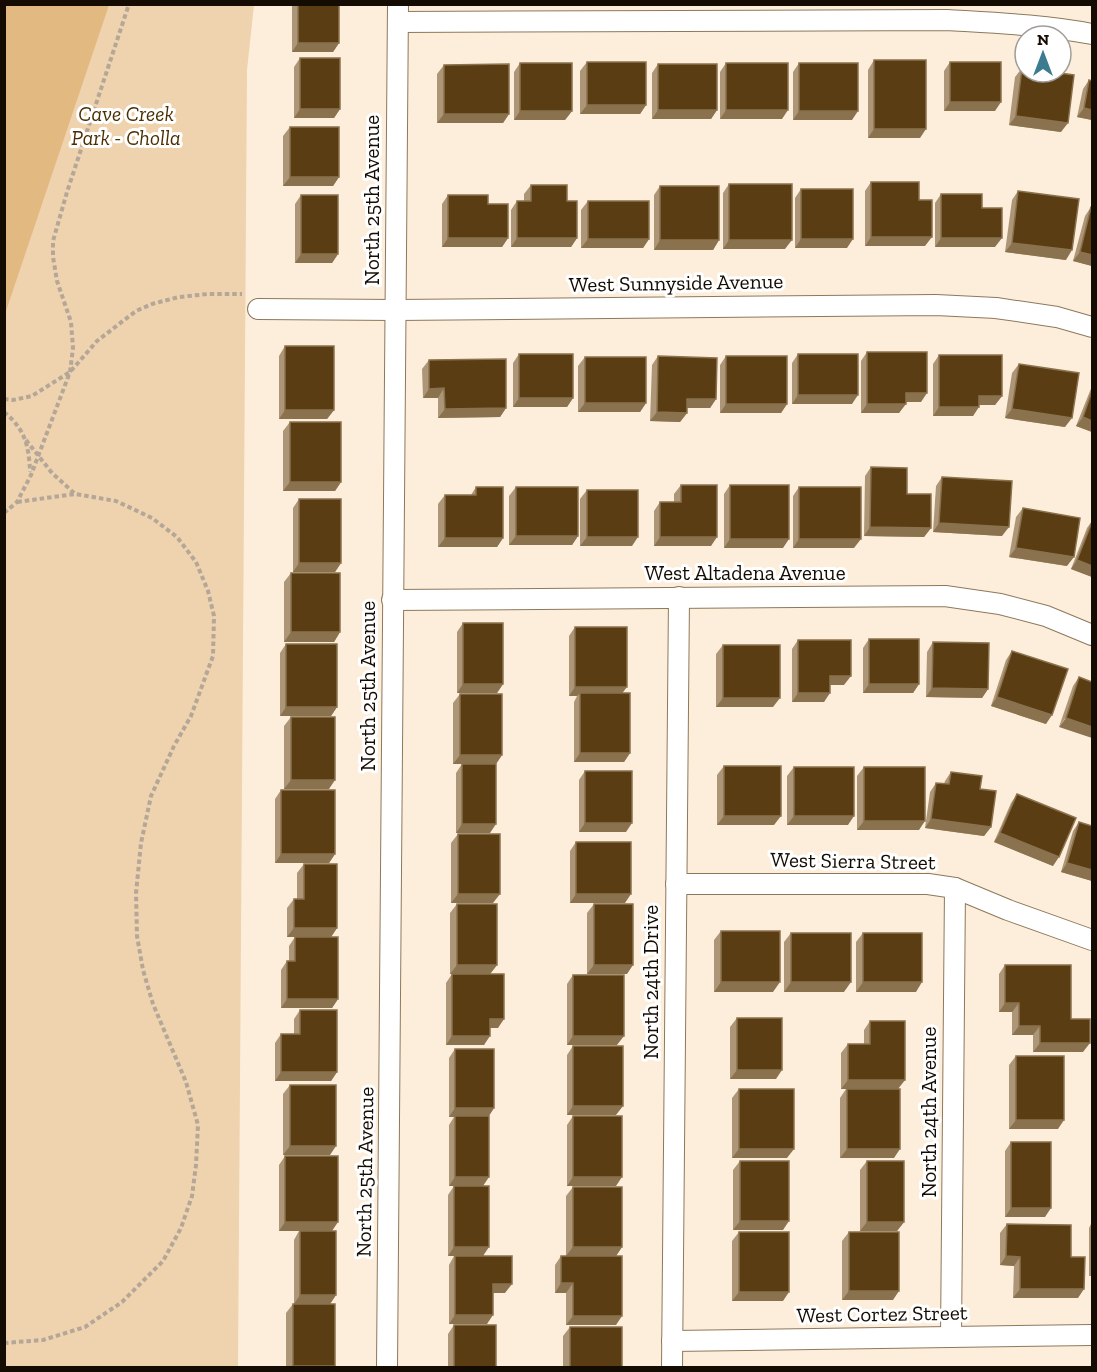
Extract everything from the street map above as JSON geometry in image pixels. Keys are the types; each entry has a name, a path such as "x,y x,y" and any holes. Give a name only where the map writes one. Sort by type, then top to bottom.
{"street":[{"path":"398,13 947,21 1013,24 1075,30 1092,34"},
{"name":"North 25th Avenue","path":"387,1368 398,13"},
{"name":"West Sunnyside Avenue","path":"258,309 396,310 936,305 996,308 1057,317 1092,327"},
{"name":"West Altadena Avenue","path":"392,600 945,596 1000,604 1046,616 1092,635"},
{"name":"North 24th Drive","path":"672,1368 679,597"},
{"name":"West Sierra Street","path":"676,884 928,884 955,888 1092,940"},
{"name":"North 24th Avenue","path":"951,1336 955,888"},
{"name":"West Cortez Street","path":"672,1341 1092,1335"}],"path":[{"path":"4,513 17,502 30,475 70,372 73,348 70,322 57,281 53,241 129,4"},
{"path":"4,399 13,400 32,396 70,372 104,335 136,311 152,304 179,297 208,294 259,294 258,309"},
{"path":"4,412 19,427 26,440 52,473 75,494"},
{"path":"26,440 30,475"},
{"path":"4,1343 43,1340 86,1327 122,1302 163,1261 181,1228 192,1196 198,1125 186,1082 153,1004 143,970 137,936 136,893 141,843 151,796 191,716 213,656 213,616 208,591 196,562 177,537 152,518 116,501 75,494 17,502"}],"green space":[{"name":"Cave Creek Park - Cholla","path":"5,5 254,5 247,70 238,1367 5,1368"}],"shaded area":[{"path":"4,5 109,5 5,314"}],"building":[{"path":"298,4 339,4 339,43 298,43"},
{"path":"300,58 340,58 340,109 300,109"},
{"path":"874,60 926,60 926,129 874,129"},
{"path":"587,62 646,62 646,105 587,105"},
{"path":"950,62 1001,62 1001,102 950,102"},
{"path":"520,63 572,63 572,111 520,111"},
{"path":"726,63 788,63 788,110 726,110"},
{"path":"799,63 858,63 858,111 799,111"},
{"path":"509,64 509,114 444,114 444,65"},
{"path":"658,64 717,64 717,110 658,110"},
{"path":"1089,80 1092,81 1092,110 1084,108"},
{"path":"1020,84 1073,84 1068,123 1016,116"},
{"path":"290,127 339,127 339,177 290,177"},
{"path":"871,182 919,182 919,200 932,200 932,237 871,237"},
{"path":"729,184 792,184 792,240 729,240"},
{"path":"531,185 567,185 567,201 577,201 577,238 517,238 517,201 531,201"},
{"path":"660,186 719,186 719,240 660,240"},
{"path":"801,189 853,189 853,239 801,239"},
{"path":"1018,191 1079,199 1072,250 1012,243"},
{"path":"941,194 982,194 982,208 1002,208 1002,238 941,238"},
{"path":"301,195 338,195 338,254 301,254"},
{"path":"448,195 488,195 488,204 508,204 508,238 448,238"},
{"path":"588,201 649,201 649,239 588,239"},
{"path":"1092,207 1092,255 1080,252"},
{"path":"285,346 334,346 334,410 285,410"},
{"path":"867,352 927,352 927,393 906,393 906,404 867,404"},
{"path":"519,354 573,354 573,398 519,398"},
{"path":"798,354 858,354 858,395 798,395"},
{"path":"939,355 1002,355 1002,396 979,396 979,407 939,407"},
{"path":"658,356 717,358 716,399 687,399 687,413 657,412"},
{"path":"726,356 787,356 787,404 726,404"},
{"path":"585,357 646,357 646,403 585,403"},
{"path":"506,359 506,408 445,409 444,388 429,389 429,360"},
{"path":"1019,364 1079,373 1072,418 1012,409"},
{"path":"1092,391 1092,421 1083,417"},
{"path":"290,422 341,422 341,482 290,482"},
{"path":"871,467 907,468 907,494 931,494 931,528 870,527"},
{"path":"942,477 1012,481 1009,527 939,523"},
{"path":"681,485 717,485 717,537 660,537 660,502 681,502"},
{"path":"730,485 789,485 789,539 730,539"},
{"path":"476,487 503,487 503,538 445,538 445,495 476,495"},
{"path":"516,487 578,487 578,536 516,536"},
{"path":"799,487 861,487 861,539 799,539"},
{"path":"587,490 638,490 638,537 587,537"},
{"path":"299,499 341,499 341,563 299,563"},
{"path":"1023,508 1080,518 1074,557 1016,548"},
{"path":"1092,522 1092,566 1077,560"},
{"path":"291,573 340,573 340,632 291,632"},
{"path":"463,623 503,623 503,684 463,684"},
{"path":"575,627 627,627 627,687 575,687"},
{"path":"869,639 919,639 919,684 869,684"},
{"path":"798,640 851,640 851,676 830,676 830,693 798,693"},
{"path":"933,642 989,643 988,689 932,688"},
{"path":"286,644 337,644 337,707 286,707"},
{"path":"723,645 780,645 780,698 723,698"},
{"path":"1012,651 1068,669 1052,715 997,697"},
{"path":"1079,677 1092,682 1092,727 1066,718"},
{"path":"580,693 630,693 630,753 580,753"},
{"path":"460,694 502,694 502,755 460,755"},
{"path":"291,717 335,717 335,780 291,780"},
{"path":"462,764 496,764 496,824 462,824"},
{"path":"724,766 781,766 781,816 724,816"},
{"path":"794,767 854,767 854,816 794,816"},
{"path":"864,767 925,767 925,821 864,821"},
{"path":"585,771 632,771 632,823 585,823"},
{"path":"951,772 982,776 980,789 996,791 991,827 931,819 936,783 949,784"},
{"path":"281,790 335,790 335,854 281,854"},
{"path":"1017,794 1076,818 1059,857 1000,833"},
{"path":"1079,822 1092,826 1092,870 1067,863"},
{"path":"458,834 500,834 500,894 458,894"},
{"path":"576,842 631,842 631,894 576,894"},
{"path":"304,864 337,864 337,928 294,928 294,899 304,899"},
{"path":"457,904 497,904 497,965 457,965"},
{"path":"594,904 633,904 633,965 594,965"},
{"path":"721,931 780,931 780,982 721,982"},
{"path":"791,933 851,933 851,982 791,982"},
{"path":"863,933 922,933 922,982 863,982"},
{"path":"295,937 338,937 338,999 287,999 287,961 295,961"},
{"path":"1005,965 1071,965 1071,1019 1090,1019 1090,1043 1040,1043 1040,1026 1019,1026 1019,1003 1005,1003"},
{"path":"452,974 504,974 504,1019 490,1019 490,1036 452,1036"},
{"path":"573,975 624,975 624,1036 573,1036"},
{"path":"300,1010 337,1010 337,1072 281,1072 281,1034 300,1034"},
{"path":"737,1018 782,1018 782,1070 737,1070"},
{"path":"870,1021 905,1021 905,1080 848,1080 848,1044 870,1044"},
{"path":"573,1046 623,1046 623,1106 573,1106"},
{"path":"455,1049 494,1049 494,1108 455,1108"},
{"path":"1016,1056 1064,1056 1064,1120 1016,1120"},
{"path":"290,1085 336,1085 336,1146 290,1146"},
{"path":"739,1089 794,1089 794,1149 739,1149"},
{"path":"847,1089 900,1089 900,1149 847,1149"},
{"path":"455,1116 489,1116 489,1177 455,1177"},
{"path":"573,1116 622,1116 622,1177 573,1177"},
{"path":"1011,1142 1051,1142 1051,1208 1011,1208"},
{"path":"285,1156 338,1156 338,1222 285,1222"},
{"path":"740,1161 789,1161 789,1221 740,1221"},
{"path":"867,1161 904,1161 904,1222 867,1222"},
{"path":"454,1186 489,1186 489,1247 454,1247"},
{"path":"573,1187 622,1187 622,1247 573,1247"},
{"path":"1007,1224 1071,1225 1071,1257 1085,1257 1084,1289 1020,1289 1020,1257 1006,1256"},
{"path":"300,1231 336,1231 336,1295 300,1295"},
{"path":"739,1232 789,1232 789,1292 739,1292"},
{"path":"849,1232 899,1232 899,1291 849,1291"},
{"path":"455,1256 512,1256 512,1284 493,1284 493,1315 455,1315"},
{"path":"561,1256 622,1256 622,1316 573,1316 573,1283 561,1283"},
{"path":"293,1304 335,1304 335,1366 293,1366"},
{"path":"454,1325 496,1325 496,1368 454,1368"},
{"path":"570,1327 622,1327 622,1368 570,1368"}]}
